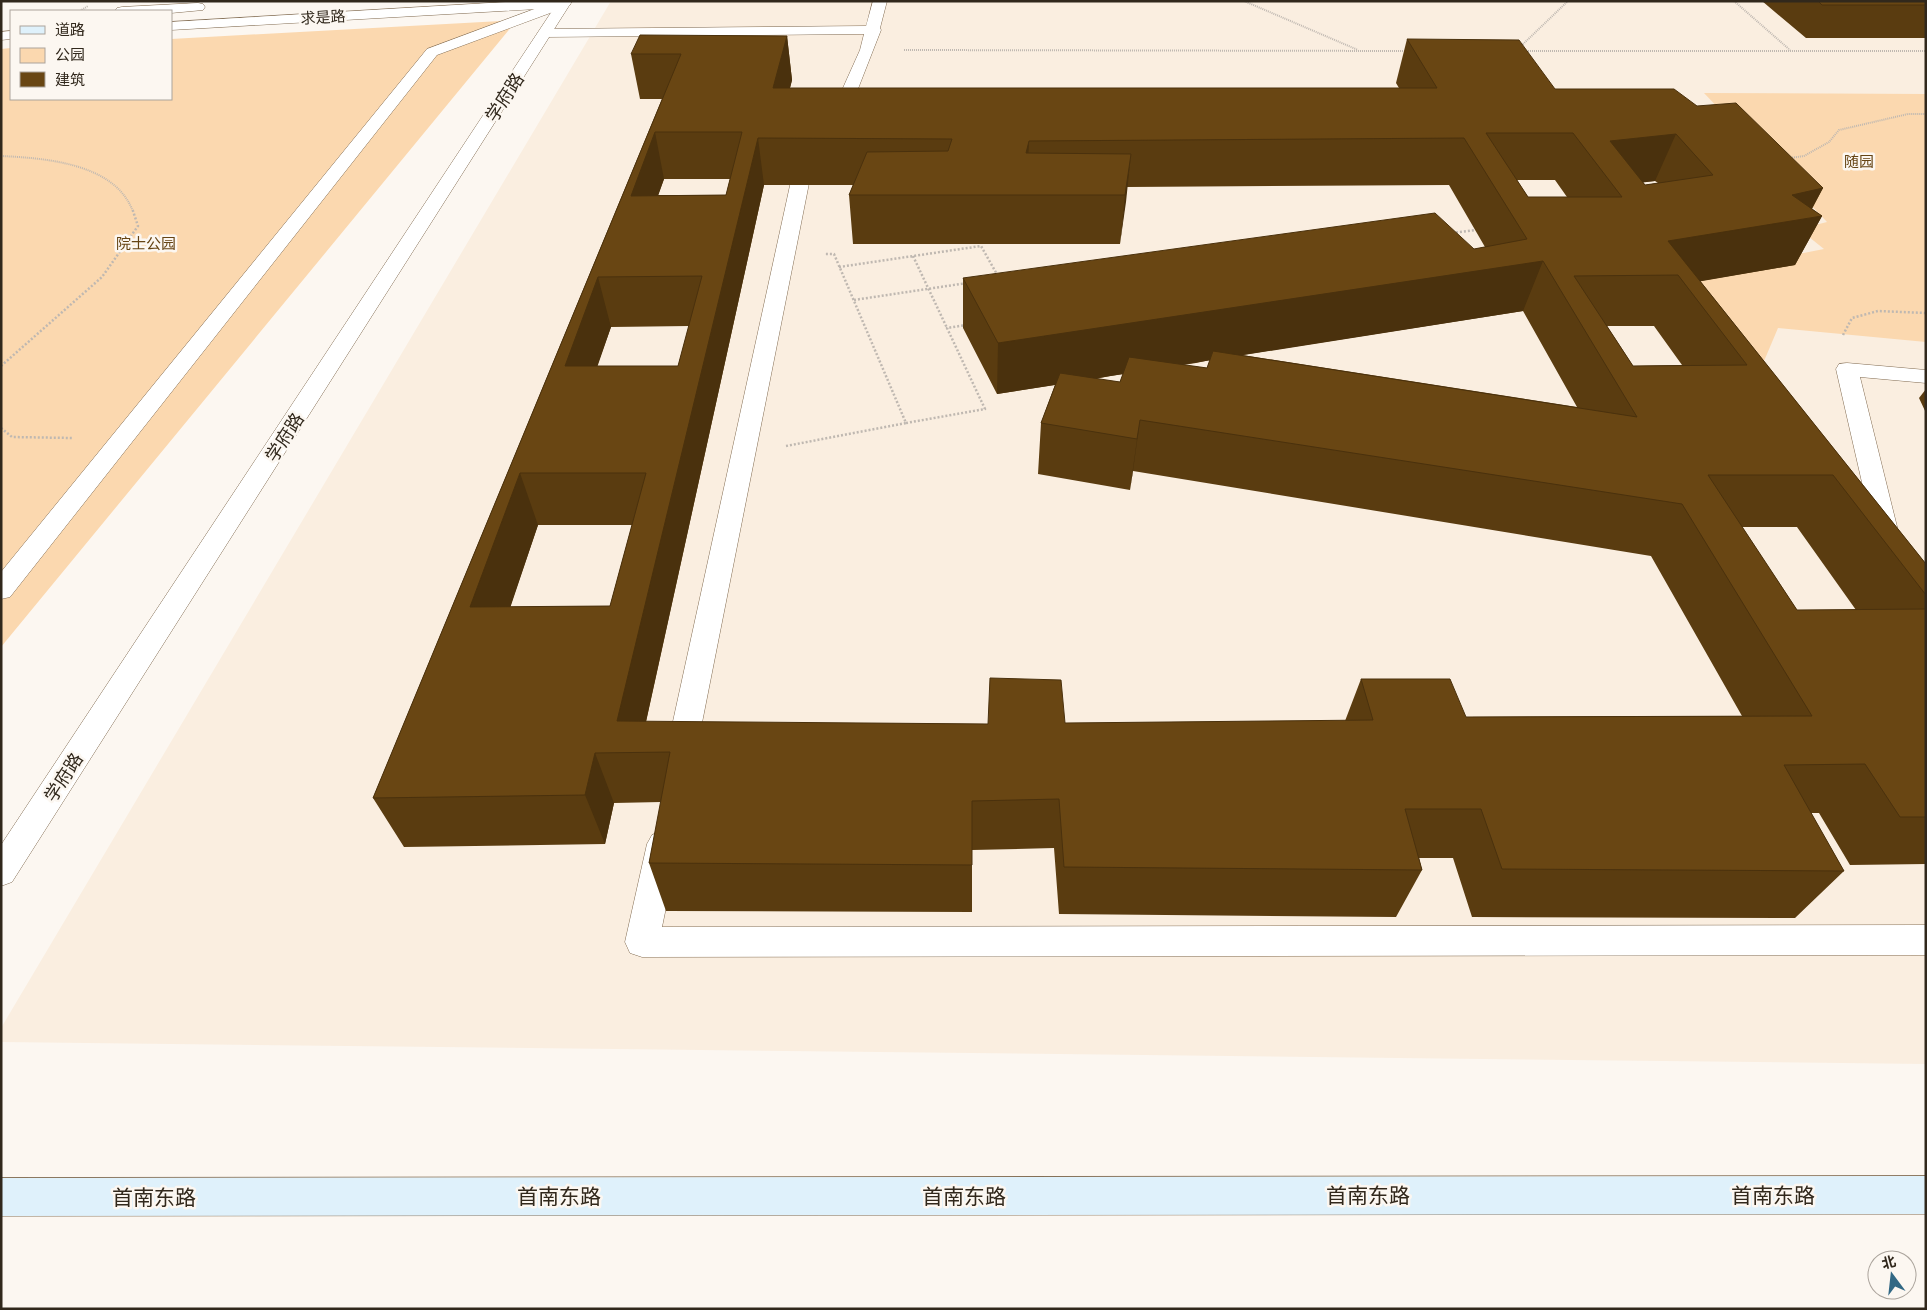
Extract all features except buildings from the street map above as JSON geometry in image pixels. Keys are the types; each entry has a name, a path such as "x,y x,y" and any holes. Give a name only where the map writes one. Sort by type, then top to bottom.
{"main road":[{"name":"首南东路","path":"1,1197 1926,1195"}],"street":[{"path":"675,786 805,158 846,99 870,40 880,1"},
{"path":"1,590 432,52 564,2"},
{"name":"求是路","path":"172,26 564,2"},
{"name":"学府路","path":"1,872 564,2"},
{"path":"140,10 210,6"},
{"path":"545,33 870,40"},
{"path":"1926,376 1847,369 1893,560 1926,604"},
{"path":"669,815 642,942 1926,940"}],"path":[{"path":"1244,1 1360,50"},
{"path":"1568,1 1516,51 1926,51"},
{"path":"1734,1 1791,51"},
{"path":"870,40 1408,50"},
{"path":"1786,159 1804,156 1829,142 1839,130 1908,114 1926,114"},
{"path":"1,156 71,163 102,177 127,198 138,226 102,277 1,366"},
{"path":"1447,234 1476,230"},
{"path":"839,267 981,246 1000,279 991,280"},
{"path":"784,255 834,254 906,423"},
{"path":"743,454 985,409 913,256"},
{"path":"854,300 974,283"},
{"path":"1847,369 1834,351 1852,318 1878,311 1926,312"},
{"path":"947,328 966,325"}],"shaded area":[{"path":"611,1 1926,1 1926,1064 1,1042 1,1028"}],"green space":[{"name":"院士公园","path":"517,20 1,647 1,49 10,48 10,100 172,100 172,39"},
{"name":"随园","path":"1704,93 1926,94 1926,342 1778,328 1756,380 1676,278 1824,249 1799,229 1827,222"}]}
